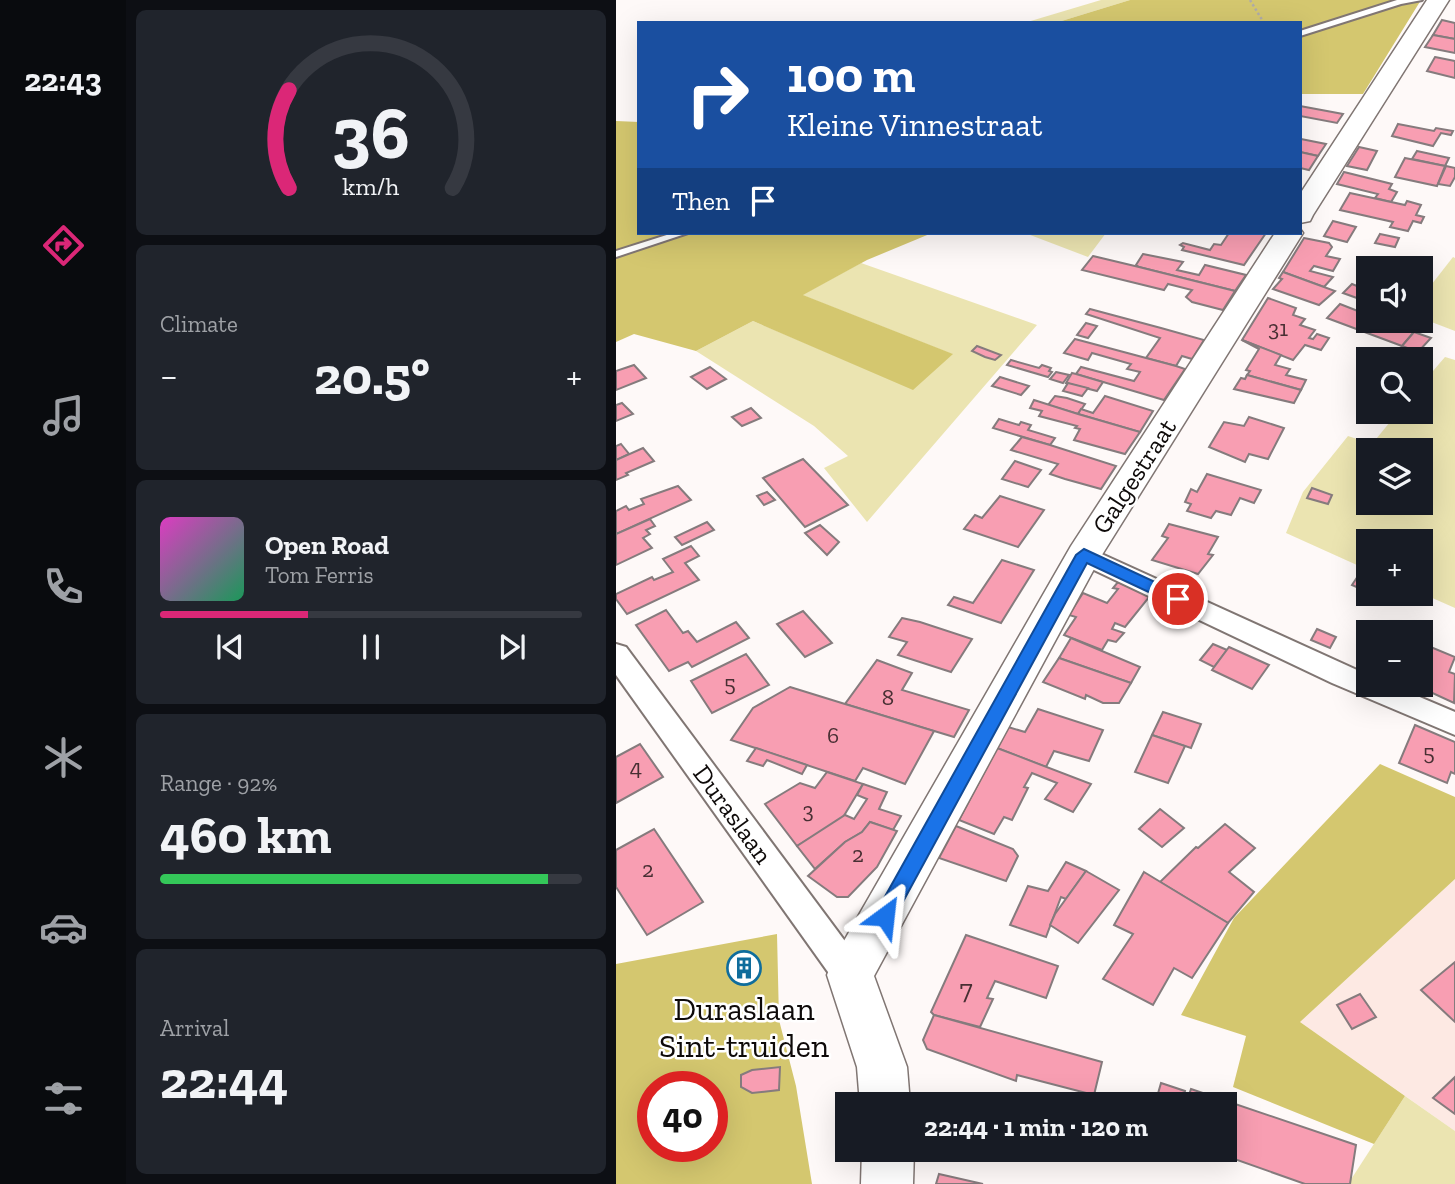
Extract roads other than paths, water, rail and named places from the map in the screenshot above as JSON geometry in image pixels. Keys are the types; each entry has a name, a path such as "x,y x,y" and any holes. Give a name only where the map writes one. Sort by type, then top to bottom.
{"street":[{"path":"1302,212 1436,0"},
{"name":"Galgestraat","path":"850,975 1084,555 1288,235"},
{"path":"1084,555 1342,676 1455,724"},
{"name":"Duraslaan","path":"616,654 850,975"},
{"path":"850,975 882,1067 884,1092"},
{"path":"887,1184 888,1162"}],"lane":[{"path":"1302,33 1400,2 1418,0"},
{"path":"616,254 677,235"}],"place":[{"name":"Duraslaan Sint-truiden","path":"744,968"}]}
